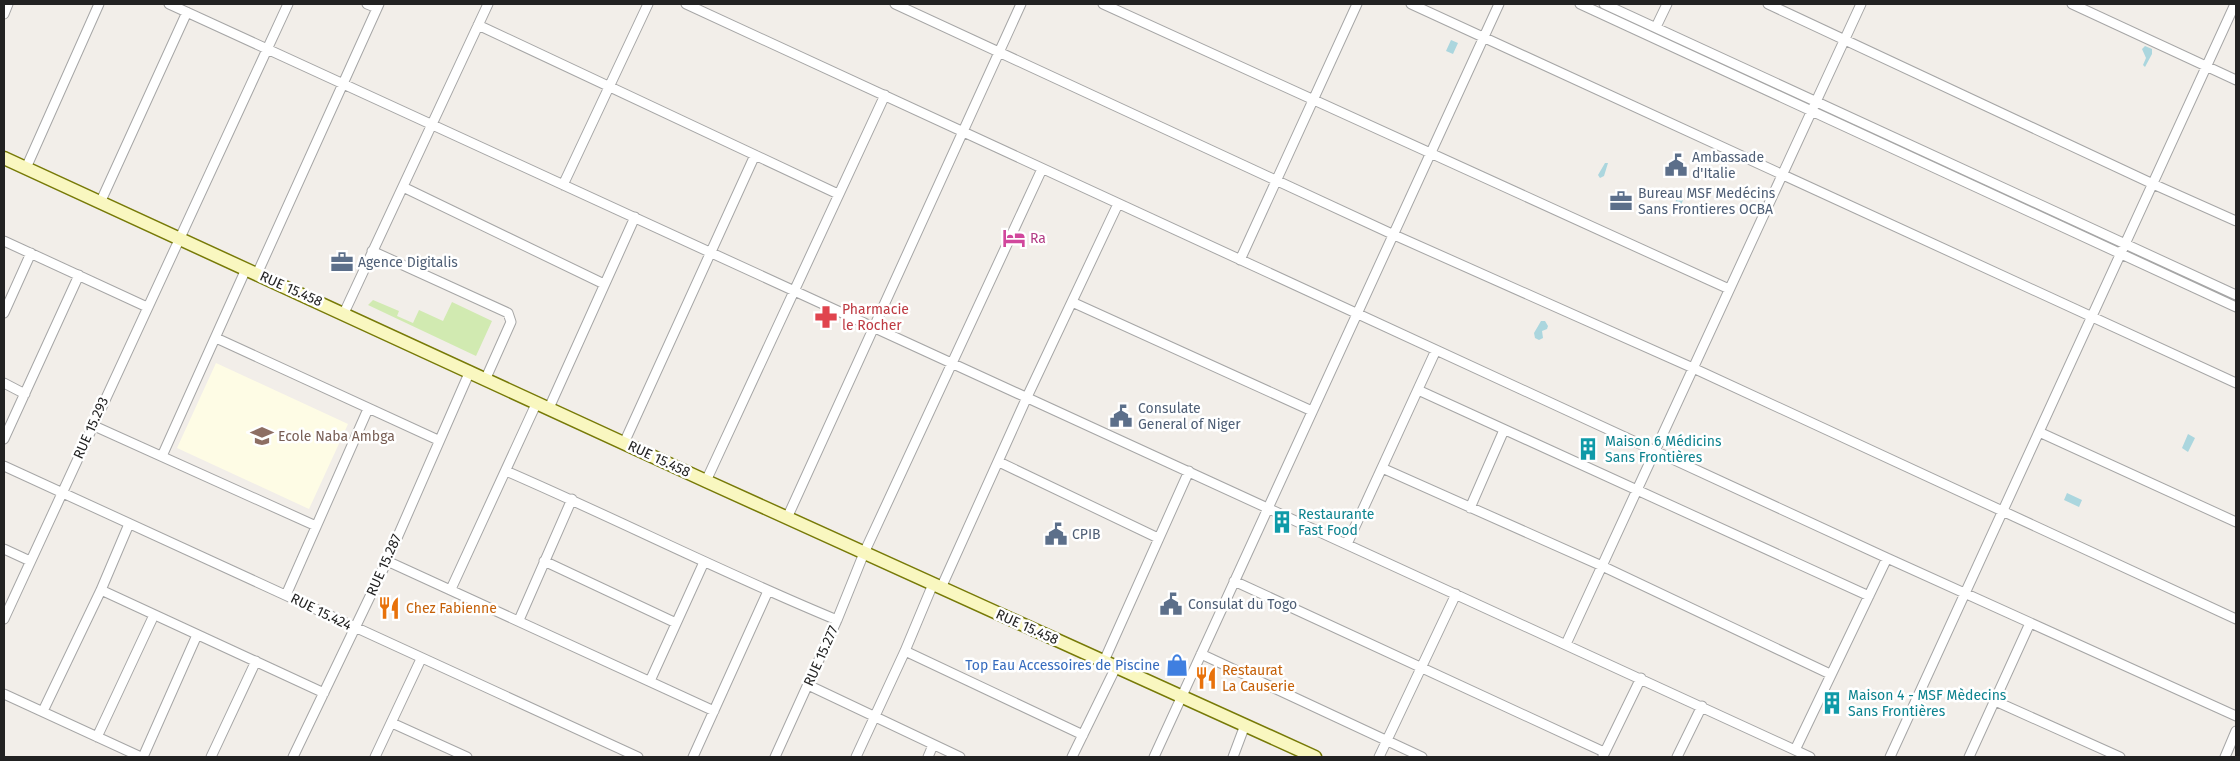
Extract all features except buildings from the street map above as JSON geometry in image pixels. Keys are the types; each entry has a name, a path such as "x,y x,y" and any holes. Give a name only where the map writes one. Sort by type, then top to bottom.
{"main road":[{"name":"RUE 15.458","path":"4,158 486,378 706,481 1315,757"}],"street":[{"path":"26,168 99,4"},
{"path":"169,4 1810,757"},
{"name":"RUE 15.293","path":"4,619 178,238 288,4"},
{"path":"162,456 216,338 252,272 344,84 378,6 367,4"},
{"path":"344,313 488,4"},
{"path":"563,186 648,4"},
{"path":"686,4 1654,451 2236,716"},
{"path":"895,4 1392,234 1692,368 2236,619"},
{"path":"787,518 1021,4"},
{"path":"1103,4 1729,289"},
{"path":"1240,260 1357,4"},
{"path":"1411,4 2236,383"},
{"path":"1154,757 1269,508 1356,312 1499,4"},
{"path":"1580,4 2122,249 2236,295"},
{"path":"1604,4 1816,100 2122,249 2236,307"},
{"path":"1656,27 1667,4"},
{"path":"1768,4 1845,38 2153,184 2236,221"},
{"path":"1566,644 1860,4"},
{"path":"2072,4 2236,80"},
{"path":"1890,757 2235,4"},
{"path":"100,202 187,12"},
{"path":"478,25 838,194"},
{"path":"706,481 796,291 838,194 885,95"},
{"path":"624,443 755,155"},
{"name":"RUE 15.277","path":"775,757 837,620 864,553 1042,169"},
{"path":"403,187 604,284"},
{"path":"856,757 905,651 999,462 1027,397 1118,204"},
{"path":"549,408 635,217"},
{"path":"4,240 147,307"},
{"path":"372,251 508,313 511,322 486,378"},
{"path":"4,313 31,253"},
{"path":"4,439 79,275"},
{"path":"1072,302 1312,411"},
{"path":"216,338 438,440"},
{"path":"1347,544 1436,350"},
{"name":"RUE 15.287","path":"293,757 387,561 438,440 470,371"},
{"path":"4,383 25,394"},
{"path":"1418,390 1869,596"},
{"path":"451,589 537,402"},
{"path":"286,595 368,409"},
{"path":"92,425 316,526"},
{"path":"1470,508 1504,430"},
{"path":"2039,432 2236,522"},
{"path":"999,462 1158,538"},
{"name":"RUE 15.424","path":"4,466 638,757"},
{"path":"1382,468 1602,566 1830,674"},
{"path":"506,471 572,499 768,591 837,620"},
{"path":"1104,661 1189,471"},
{"path":"520,620 572,499"},
{"path":"43,711 101,590 129,524"},
{"path":"4,548 30,561"},
{"path":"1795,750 1887,558"},
{"path":"387,561 520,620 714,711"},
{"path":"544,561 676,623"},
{"path":"650,681 704,562"},
{"path":"1234,581 1603,755 1641,678"},
{"path":"101,590 324,693"},
{"path":"693,757 768,591"},
{"path":"1379,757 1388,742 1456,594"},
{"path":"98,737 154,615"},
{"path":"1969,757 2030,623"},
{"path":"4,694 142,757 197,634"},
{"path":"905,651 1083,735"},
{"path":"1201,654 1422,757"},
{"path":"375,757 421,659"},
{"path":"211,757 256,661"},
{"path":"1072,757 1116,667"},
{"path":"808,685 960,757"},
{"path":"1995,701 2120,757"},
{"path":"1677,757 1702,706"},
{"path":"392,723 448,753 467,757"},
{"path":"1232,757 1245,725"},
{"path":"2225,757 2236,731"},
{"path":"928,757 933,745"}],"shaded area":[{"name":"Ecole Naba Ambga","path":"216,363 348,424 309,509 177,448"}],"green space":[{"path":"373,300 399,311 397,316 413,323 419,310 443,321 452,302 492,321 476,356 368,305"}],"water":[{"path":"1451,40 1458,43 1453,54 1446,51"},
{"path":"2145,46 2152,49 2152,54 2145,67 2143,65 2146,58 2142,49"},
{"path":"1605,163 1608,163 1604,176 1600,178 1598,175"},
{"path":"1678,196 1684,198 1677,214 1671,212"},
{"path":"1541,321 1545,321 1548,326 1547,329 1542,331 1543,338 1539,340 1535,338 1534,333"},
{"path":"2188,434 2195,438 2188,452 2182,448"},
{"path":"2067,493 2082,500 2079,507 2064,500"}],"place":[{"name":"Ambassade d'Italie","path":"1676,165"},
{"name":"Bureau MSF Medécins Sans Frontieres OCBA","path":"1621,201"},
{"name":"Ra","path":"1014,238"},
{"name":"Agence Digitalis","path":"342,262"},
{"name":"Pharmacie le Rocher","path":"826,317"},
{"name":"Consulate General of Niger","path":"1121,416"},
{"name":"Ecole Naba Ambga","path":"262,436"},
{"name":"Maison 6 Médicins Sans Frontières","path":"1588,449"},
{"name":"Restaurante Fast Food","path":"1282,522"},
{"name":"CPIB","path":"1056,534"},
{"name":"Consulat du Togo","path":"1171,604"},
{"name":"Chez Fabienne","path":"389,608"},
{"name":"Top Eau Accessoires de Piscine","path":"1177,665"},
{"name":"Restaurat La Causerie","path":"1206,678"},
{"name":"Maison 4 - MSF Mèdecins Sans Frontières","path":"1832,703"}]}
